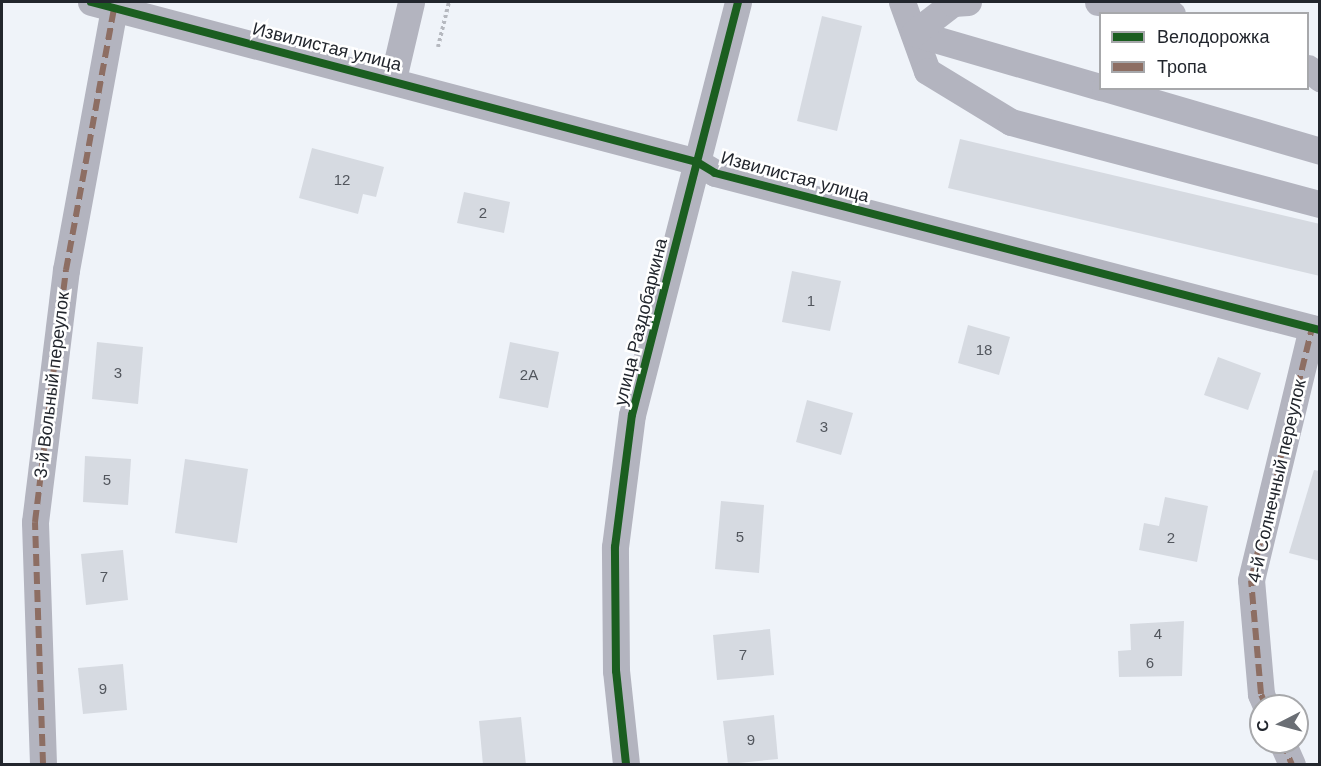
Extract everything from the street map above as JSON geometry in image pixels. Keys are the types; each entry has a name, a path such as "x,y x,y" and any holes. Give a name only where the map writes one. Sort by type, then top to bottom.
{"street":[{"path":"393,79 411,2"},
{"name":"улица Раздобаркина","path":"626,765 616,671 615,547 632,415 738,2"},
{"path":"902,2 927,71 1011,122 1320,204"},
{"path":"914,33 952,3 968,2"},
{"path":"1098,2 1160,12"},
{"name":"Извилистая улица","path":"102,5 393,79 697,162 715,173 1316,329"},
{"name":"3-й Вольный переулок","path":"43,765 35,522 102,5"},
{"path":"914,33 1099,86"},
{"path":"1112,90 1320,150"},
{"name":"4-й Солнечный переулок","path":"1261,694 1251,580 1316,329"}],"path":[{"path":"438,47 449,2"}],"building":[{"path":"822,16 862,26 837,131 797,121"},
{"path":"960,139 1320,224 1320,276 948,188"},
{"path":"312,148 384,167 376,197 363,194 358,214 299,198"},
{"path":"464,192 510,202 504,233 457,223"},
{"path":"792,271 841,281 830,331 782,322"},
{"path":"968,325 1010,337 999,375 958,363"},
{"path":"97,342 143,347 138,404 92,399"},
{"path":"510,342 559,352 548,408 499,398"},
{"path":"1218,357 1261,373 1248,410 1204,395"},
{"path":"807,400 853,413 841,455 796,442"},
{"path":"85,456 131,459 128,505 83,502"},
{"path":"185,459 248,469 237,543 175,533"},
{"path":"1314,470 1320,471 1320,561 1289,553"},
{"path":"1165,497 1208,506 1197,562 1139,550 1144,523 1159,526"},
{"path":"721,501 764,505 759,573 715,569"},
{"path":"123,550 128,600 86,605 81,554"},
{"path":"1184,621 1182,676 1119,677 1118,651 1131,650 1130,624"},
{"path":"770,629 774,675 717,680 713,635"},
{"path":"123,664 127,710 83,714 78,668"},
{"path":"774,715 778,759 728,764 723,721"},
{"path":"521,717 526,765 483,765 479,721"}],"marked path":[{"path":"43,764 35,522 66,270 114,8"},
{"path":"1261,694 1251,580 1312,328"},
{"path":"1287,754 1292,764"}],"cycle path":[{"path":"91,2 697,162 715,173 1320,330"},
{"path":"626,764 616,671 615,547 632,415 738,2"}]}
